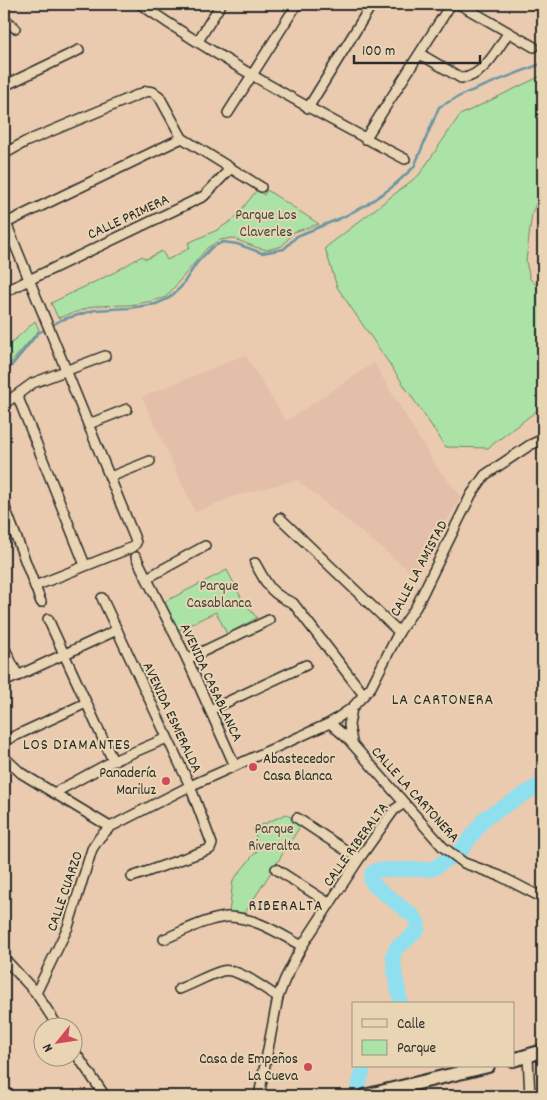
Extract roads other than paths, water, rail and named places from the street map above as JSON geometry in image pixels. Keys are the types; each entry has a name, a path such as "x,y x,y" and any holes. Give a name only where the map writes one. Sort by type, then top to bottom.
{"main road":[{"path":"514,1060 543,1051"},
{"path":"372,1095 480,1068"}],"street":[{"path":"198,41 221,4"},
{"path":"228,113 297,4"},
{"path":"308,108 372,4"},
{"path":"365,139 451,4"},
{"path":"459,4 534,47"},
{"path":"145,5 198,41 308,108 405,160"},
{"path":"4,18 15,28"},
{"path":"420,54 461,78 466,78 479,71 488,62 508,33"},
{"path":"4,86 79,50"},
{"path":"4,154 25,142 147,91 159,96 182,138 261,188"},
{"path":"35,586 133,546 136,543 30,279 4,222 182,138"},
{"name":"CALLE PRIMERA","path":"4,292 204,196 230,169"},
{"path":"4,404 33,383 105,356"},
{"path":"17,395 85,565"},
{"path":"89,424 127,409"},
{"name":"CALLE LA AMISTAD","path":"235,766 330,723 352,708 371,687 400,632 416,607 471,496 484,475 530,445 543,439"},
{"path":"110,477 150,461"},
{"path":"4,505 41,602"},
{"path":"280,518 400,632"},
{"path":"147,578 204,546"},
{"name":"AVENIDA CASABLANCA","path":"136,557 187,659 235,766"},
{"path":"255,563 271,590 279,597 292,603 364,695"},
{"name":"AVENIDA ESMERALDA","path":"102,598 190,786 212,844 210,849 132,877"},
{"path":"48,619 113,761"},
{"path":"187,659 269,620"},
{"path":"4,682 117,630"},
{"path":"4,647 18,676"},
{"path":"210,710 306,665"},
{"path":"4,741 86,703"},
{"path":"352,708 349,725 352,743"},
{"name":"CALLE LA CARTONERA","path":"330,723 352,743 443,847 464,863 500,876 543,898"},
{"path":"54,793 113,761 167,738"},
{"path":"4,757 21,772 110,827"},
{"name":"CALLE CUARZO","path":"36,993 68,927 92,849 110,827 190,786 235,766"},
{"name":"CALLE RIBERALTA","path":"259,1096 278,997 285,979 302,946 359,859 394,810 404,803"},
{"path":"297,818 359,859"},
{"path":"276,869 330,904"},
{"path":"164,939 200,924 227,917 260,924 302,946"},
{"path":"4,958 36,993 52,1018"},
{"path":"179,990 224,970 243,976 278,997"},
{"path":"528,1057 530,1096"},
{"path":"82,1063 105,1096"}],"waterway":[{"path":"51,326 61,320 95,310 156,304 169,298 181,287 196,264 211,248 223,242 237,244 262,253 284,249 297,236 341,218 366,205 391,188 414,167 439,107 466,93 543,63"},
{"path":"4,375 38,333 46,329"},
{"path":"401,1002 393,955 397,947 418,929 418,923 413,916 375,886 371,881 372,873 377,870 433,869 462,849 485,818 543,783"},
{"path":"356,1096 363,1068"}],"place":[{"name":"Abastecedor Casa Blanca","path":"253,767"},
{"name":"Panadería Mariluz","path":"166,781"},
{"name":"Casa de Empeños La Cueva","path":"308,1067"}],"district":[{"name":"LA CARTONERA","path":"443,698"},
{"name":"LOS DIAMANTES","path":"77,743"},
{"name":"RIBERALTA","path":"286,904"}],"park label":[{"name":"Parque Los Claverles","path":"266,222"},
{"name":"Parque Casablanca","path":"219,594"},
{"name":"Parque Riveralta","path":"274,836"}]}
